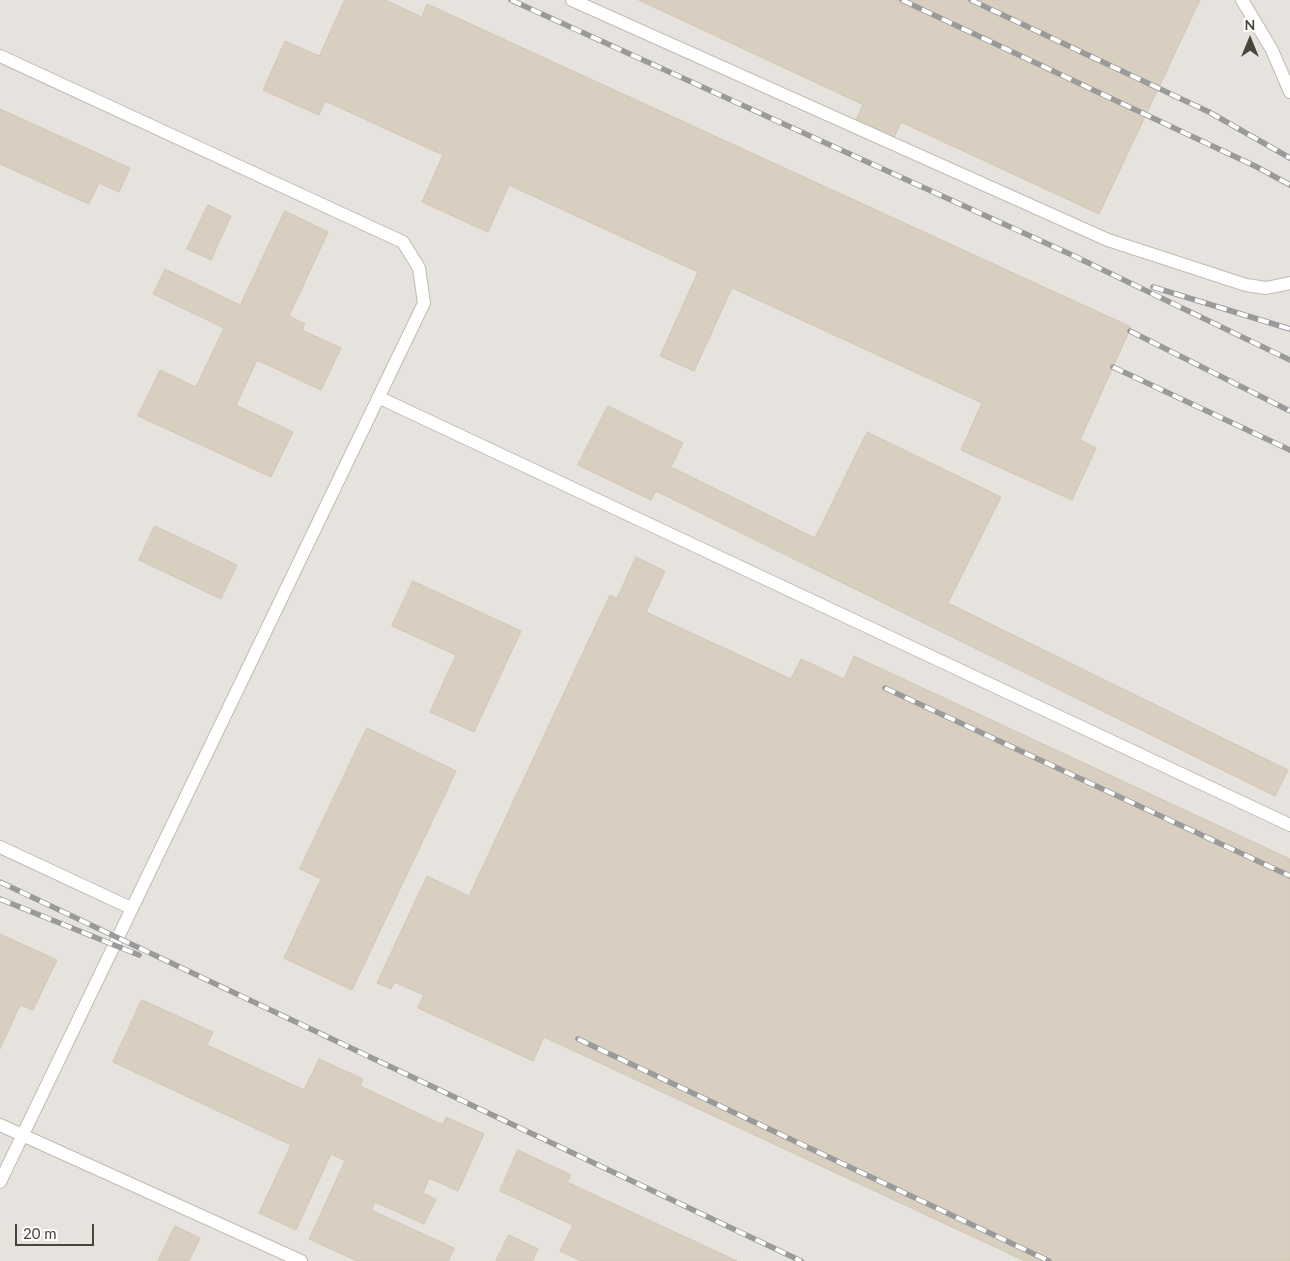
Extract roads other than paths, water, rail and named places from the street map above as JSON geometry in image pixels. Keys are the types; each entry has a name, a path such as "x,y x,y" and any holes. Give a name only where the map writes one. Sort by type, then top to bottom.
{"lane":[{"path":"572,0 1108,240 1246,285 1266,288 1290,283"},
{"path":"1242,0 1272,50 1290,92"},
{"path":"0,56 403,242 420,268 424,302 380,398 131,908 0,1182"},
{"path":"380,398 1290,825"},
{"path":"0,847 131,908"},
{"path":"0,1125 301,1261"}],"railway":[{"path":"511,0 1072,255 1290,360"},
{"path":"902,0 1257,167 1290,185"},
{"path":"971,0 1209,112 1290,158"},
{"path":"1153,287 1290,329"},
{"path":"1130,331 1290,411"},
{"path":"1113,367 1290,450"},
{"path":"885,688 1290,876"},
{"path":"0,882 801,1261"},
{"path":"0,899 139,955"},
{"path":"578,1039 1049,1261"}]}
